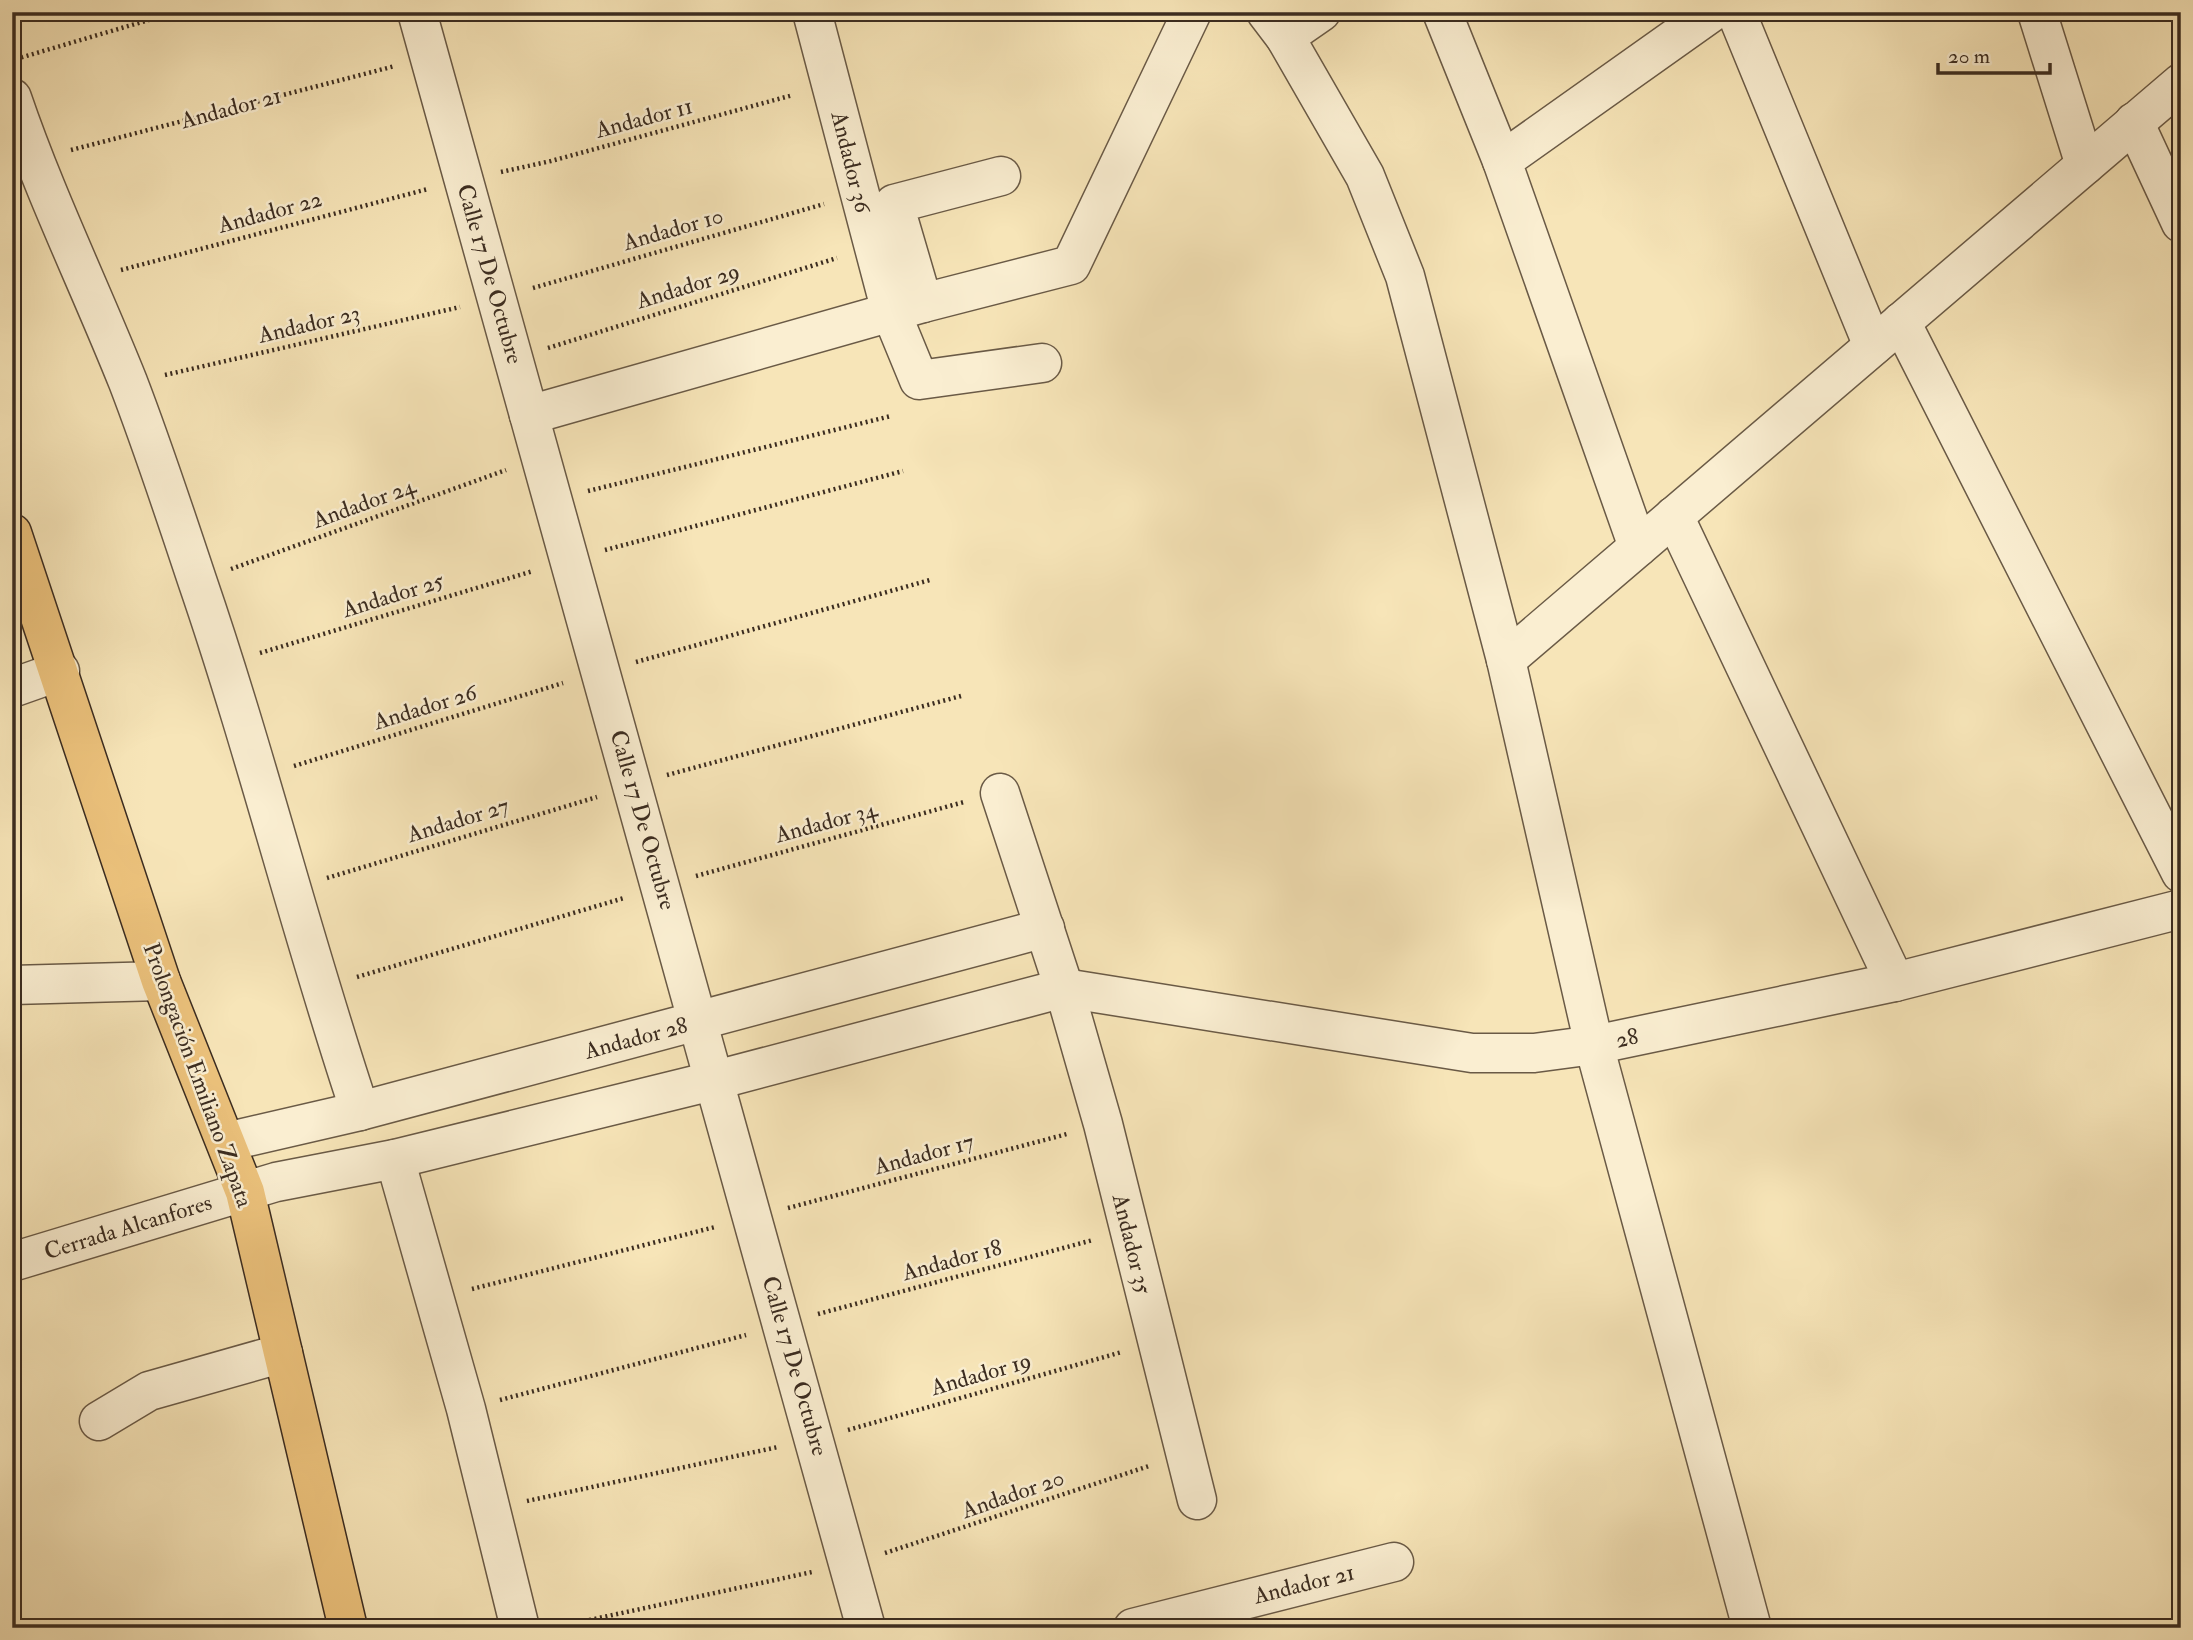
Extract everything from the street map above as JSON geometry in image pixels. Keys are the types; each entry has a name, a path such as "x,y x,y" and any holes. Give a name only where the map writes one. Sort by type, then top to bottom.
{"main road":[{"name":"Prolongación Emiliano Zapata","path":"12,533 162,981 244,1192 348,1628"}],"street":[{"name":"Calle 17 De Octubre","path":"417,12 700,1021 866,1628"},
{"name":"Andador 36","path":"812,12 873,246 907,307"},
{"path":"529,415 907,307 1071,265 1192,12"},
{"path":"1321,12 1276,24 1365,176 1405,276 1506,660 1594,1045 1752,1628"},
{"path":"1442,12 1502,161 1638,547"},
{"path":"1502,161 1712,12"},
{"path":"1736,12 1887,334 2181,873"},
{"path":"2037,12 2085,165"},
{"path":"1506,660 2181,83"},
{"path":"12,98 33,160 129,384 198,581 260,776 319,988 360,1111"},
{"path":"2134,122 2181,223"},
{"path":"1001,176 894,204 919,380 1042,362"},
{"path":"1674,516 1895,982"},
{"path":"12,688 60,671"},
{"name":"Andador 35","path":"1000,793 1064,988 1103,1124 1197,1500"},
{"name":"28","path":"1064,988 1472,1053 1534,1053 1594,1045 1895,982 2181,909"},
{"name":"Andador 28","path":"226,1142 360,1111 1045,928"},
{"path":"12,985 162,981"},
{"path":"244,1192 276,1182 396,1159 716,1080 1064,988"},
{"path":"396,1159 466,1409 488,1509 520,1628"},
{"name":"Cerrada Alcanfores","path":"12,1262 244,1192"},
{"path":"99,1421 149,1391 283,1353"},
{"name":"Andador 21","path":"1133,1628 1394,1562"}],"path":[{"path":"12,60 176,12"},
{"name":"Andador 21","path":"33,160 429,57"},
{"name":"Andador 11","path":"464,179 551,161 831,84"},
{"name":"Andador 22","path":"85,279 464,179"},
{"name":"Andador 10","path":"497,298 858,194"},
{"name":"Andador 29","path":"514,359 873,246"},
{"name":"Andador 23","path":"129,384 497,298"},
{"path":"553,499 891,416"},
{"name":"Andador 24","path":"198,581 541,457"},
{"name":"Andador 25","path":"225,664 570,559 903,471"},
{"name":"Andador 26","path":"260,776 601,672 930,580"},
{"name":"Andador 27","path":"293,888 633,785 961,696"},
{"name":"Andador 34","path":"661,886 1000,793"},
{"path":"319,988 661,886"},
{"name":"Andador 17","path":"434,1299 1103,1124"},
{"name":"Andador 18","path":"466,1409 1129,1230"},
{"name":"Andador 19","path":"488,1509 816,1439 1156,1342"},
{"name":"Andador 20","path":"553,1628 850,1563 954,1532 1185,1453"}]}
